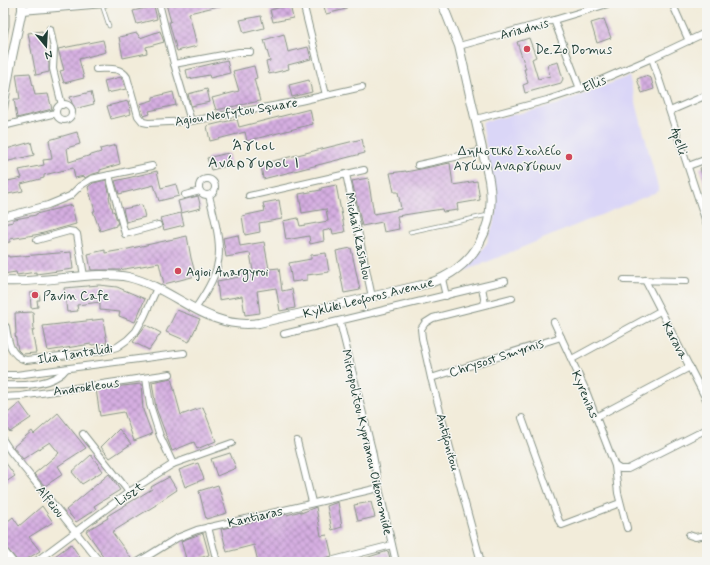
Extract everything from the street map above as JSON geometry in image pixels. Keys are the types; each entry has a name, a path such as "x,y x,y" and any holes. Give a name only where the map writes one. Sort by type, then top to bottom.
{"street":[{"path":"3,108 22,6 103,3"},
{"path":"159,3 174,64 191,121"},
{"path":"303,3 326,95"},
{"name":"Kykliki Leoforos Avenue","path":"3,281 84,276 126,276 145,282 224,322 238,325 252,324 372,297 442,279 464,264 478,247 490,215 491,189 459,46 442,3"},
{"name":"Ariadnis","path":"459,46 612,3"},
{"path":"672,3 689,41"},
{"path":"554,20 580,89"},
{"path":"50,29 54,48 53,69 62,105"},
{"name":"Ellis","path":"476,119 580,89 707,32"},
{"path":"174,64 239,52 250,52"},
{"name":"Apelli","path":"652,58 707,224"},
{"name":"Agiou Neofytou Square","path":"96,69 117,69 125,73 138,116 143,122 155,123 191,121 362,87"},
{"path":"670,111 707,96"},
{"path":"62,105 67,105 72,113 66,120 60,119 56,113 58,108 62,105"},
{"path":"3,126 56,113"},
{"path":"418,166 483,151"},
{"path":"688,166 707,159"},
{"path":"3,217 48,205 70,196 80,186 91,179 152,166"},
{"path":"248,196 364,170"},
{"name":"Michaïl Kasialou","path":"346,174 372,297"},
{"path":"109,175 125,234 158,225"},
{"path":"208,179 215,184 216,190 209,195 204,195 200,191 199,185 202,180 208,179"},
{"path":"185,195 200,191"},
{"path":"196,309 214,277 219,259 218,243 209,195"},
{"path":"37,240 69,231 75,232 77,234 84,276"},
{"path":"442,279 446,296"},
{"path":"624,280 686,281"},
{"name":"Karava","path":"645,280 707,401"},
{"path":"284,334 340,322 505,281"},
{"path":"482,287 486,304 512,298"},
{"name":"Ilia Tantalidi","path":"6,327 10,347 21,359 26,360 110,349 127,340 136,331 157,288"},
{"name":"Antifonitou","path":"481,562 431,378 421,329 425,323 433,318 486,304"},
{"path":"572,359 660,311"},
{"name":"Mitropolitou Kyprianou Oikonomide","path":"340,322 372,450 396,562"},
{"name":"Kyrenias","path":"554,322 572,359 615,466 616,485 627,528"},
{"name":"Chrysost Smyrnis","path":"431,378 561,337"},
{"path":"3,375 16,375 66,369 184,352"},
{"path":"596,417 690,367"},
{"path":"3,385 41,382 53,379 61,375 66,369"},
{"name":"Androkleous","path":"3,397 170,374"},
{"path":"146,378 150,405 160,436 173,464"},
{"path":"52,390 53,379"},
{"path":"522,418 559,521 562,525 620,503"},
{"path":"615,466 620,469 628,469 707,429"},
{"path":"83,434 129,492"},
{"name":"Alfeiou","path":"3,440 11,452 100,562"},
{"path":"297,441 312,502"},
{"name":"Liszt","path":"35,562 129,492 173,464 232,443"},
{"name":"Kantiaras","path":"138,562 177,538 208,527 312,502 379,488"},
{"path":"208,527 217,562"},
{"path":"689,535 695,537 707,535"},
{"path":"331,561 392,545"},
{"path":"3,552 12,562"}],"lane":[{"path":"103,3 109,26"},
{"path":"410,232 490,215"}],"shaded area":[{"name":"Δημοτικό Σχολείο Αγίων Αναργύρων","path":"629,76 659,191 465,271 487,243 497,212 482,122 556,105"}],"building":[{"path":"3,3 9,4 9,26 6,42 3,41"},
{"path":"223,3 223,5 189,13 197,46 177,51 166,4"},
{"path":"323,3 345,3 346,9 326,14"},
{"path":"290,5 293,18 273,22 270,10"},
{"path":"154,6 157,19 137,24 133,11"},
{"path":"261,16 264,28 244,33 240,20"},
{"path":"604,19 611,38 597,43 591,23"},
{"path":"42,31 49,64 49,72 36,75 28,33"},
{"path":"160,31 164,42 146,47 147,53 123,58 119,37 137,33 140,38"},
{"path":"284,34 288,52 308,47 311,59 288,65 289,69 269,74 266,62 270,61 264,40"},
{"path":"529,38 536,57 532,59 538,79 550,76 547,65 558,62 563,79 561,83 525,93 523,85 528,83 524,69 526,69 517,42"},
{"path":"103,40 106,52 79,59 84,78 64,83 60,71 64,70 58,49"},
{"path":"227,60 230,73 210,78 209,75 188,79 186,70"},
{"path":"254,66 257,78 254,79 260,101 216,110 212,98 239,91 233,71"},
{"path":"30,73 35,95 48,94 52,109 17,118 14,99 20,99 16,74"},
{"path":"645,76 651,78 654,89 642,93 637,79"},
{"path":"121,77 126,89 107,93 104,81"},
{"path":"309,80 312,92 292,97 289,85"},
{"path":"207,89 210,102 191,106 188,94"},
{"path":"91,92 94,104 74,109 70,97"},
{"path":"173,92 176,105 149,111 150,114 144,116 140,104 153,100 153,97"},
{"path":"128,101 131,114 111,119 107,106"},
{"path":"310,109 313,124 247,141 245,132 210,141 207,126 237,119 239,127"},
{"path":"77,132 80,144 67,148 69,162 101,152 100,149 116,145 120,164 100,170 100,172 85,178 84,176 75,178 73,168 44,175 44,178 21,184 23,191 3,195 3,182 22,178 19,170 44,165 43,160 52,159 49,140"},
{"path":"362,139 365,153 263,179 261,164"},
{"path":"31,142 34,155 5,162 3,150"},
{"path":"228,153 231,165 211,170 207,158"},
{"path":"450,163 453,185 477,181 480,200 457,204 458,210 443,212 442,209 397,216 399,229 384,232 382,222 362,226 352,181 368,178 374,214 401,209 398,192 394,192 390,173 406,172"},
{"path":"707,166 707,188 706,188 700,168"},
{"path":"157,171 161,188 176,184 179,196 159,201 154,185 119,194 115,181"},
{"path":"106,180 111,207 113,212 114,211 118,224 100,231 93,211 95,211 88,187 93,183"},
{"path":"336,185 345,232 333,234 332,229 323,231 324,241 310,244 309,236 286,240 283,221 298,218 300,226 328,221 326,209 302,213 299,194 321,190 321,188"},
{"path":"198,196 201,208 181,213 178,201"},
{"path":"279,200 282,219 259,223 260,232 245,235 242,216 265,211 263,203"},
{"path":"72,205 76,224 40,234 10,239 10,242 3,243 3,224 13,222 13,219 36,215"},
{"path":"142,205 145,217 126,222 123,209"},
{"path":"181,213 184,225 164,230 160,218"},
{"path":"238,235 240,246 264,242 269,269 279,268 282,291 292,289 295,308 280,311 276,288 257,291 260,313 245,315 242,296 219,300 217,281 239,277 238,274 253,271 250,253 226,257 223,238"},
{"path":"187,236 196,276 164,284 159,263 119,270 91,270 88,254 105,250 105,253 128,249"},
{"path":"351,248 360,290 344,293 336,251"},
{"path":"71,252 73,269 36,274 36,272 17,275 16,272 3,274 3,256 9,257"},
{"path":"326,253 329,272 307,275 307,280 292,282 289,263 311,259 311,255"},
{"path":"99,285 117,287 145,299 135,322 119,316 120,312 100,310 100,302 77,305 78,311 67,312 64,288"},
{"path":"39,292 40,300 37,300 38,307 31,308 30,293"},
{"path":"177,310 200,319 189,342 166,332"},
{"path":"33,312 34,330 32,330 36,353 22,354 18,350 15,334 15,313"},
{"path":"103,319 107,343 48,351 43,326"},
{"path":"146,325 161,333 149,350 133,342"},
{"path":"171,378 181,415 203,407 216,441 197,449 194,442 172,451 156,408 152,382"},
{"path":"141,384 143,410 152,434 134,441 124,412 100,416 96,389"},
{"path":"20,403 31,418 10,432 3,423 3,417"},
{"path":"58,413 86,448 58,466 63,474 45,486 34,474 59,453 50,442 23,459 13,447 32,431 34,434"},
{"path":"119,429 131,444 110,458 101,447"},
{"path":"230,453 236,468 217,476 211,459"},
{"path":"91,455 103,471 82,484 72,472"},
{"path":"3,459 15,476 3,484"},
{"path":"198,463 204,479 185,487 179,470"},
{"path":"109,474 120,490 94,506 96,509 76,522 66,510"},
{"path":"169,477 177,490 156,505 112,532 131,558 125,562 106,562 101,552 86,531 108,518 107,516 152,489 151,487"},
{"path":"218,485 227,513 206,519 199,491"},
{"path":"338,502 342,527 332,530 327,506"},
{"path":"371,502 375,517 358,521 354,505"},
{"path":"42,506 53,522 29,537 40,551 22,562 17,562 3,544 3,525 13,517 19,526"},
{"path":"316,507 321,536 327,535 332,556 312,562 258,562 254,545 227,552 221,529 301,511 301,513"},
{"path":"203,533 209,555 187,562 181,541"},
{"path":"71,544 83,562 47,562"},
{"path":"388,551 391,562 356,561"}],"place":[{"name":"De.Zo Domus","path":"527,49"},
{"name":"Δημοτικό Σχολείο Αγίων Αναργύρων","path":"569,157"},
{"name":"Agioi Anargyroi","path":"178,271"},
{"name":"Pavin Cafe","path":"35,295"}],"district":[{"name":"Άγιοι Ανάργυροι Ι","path":"254,154"}]}
